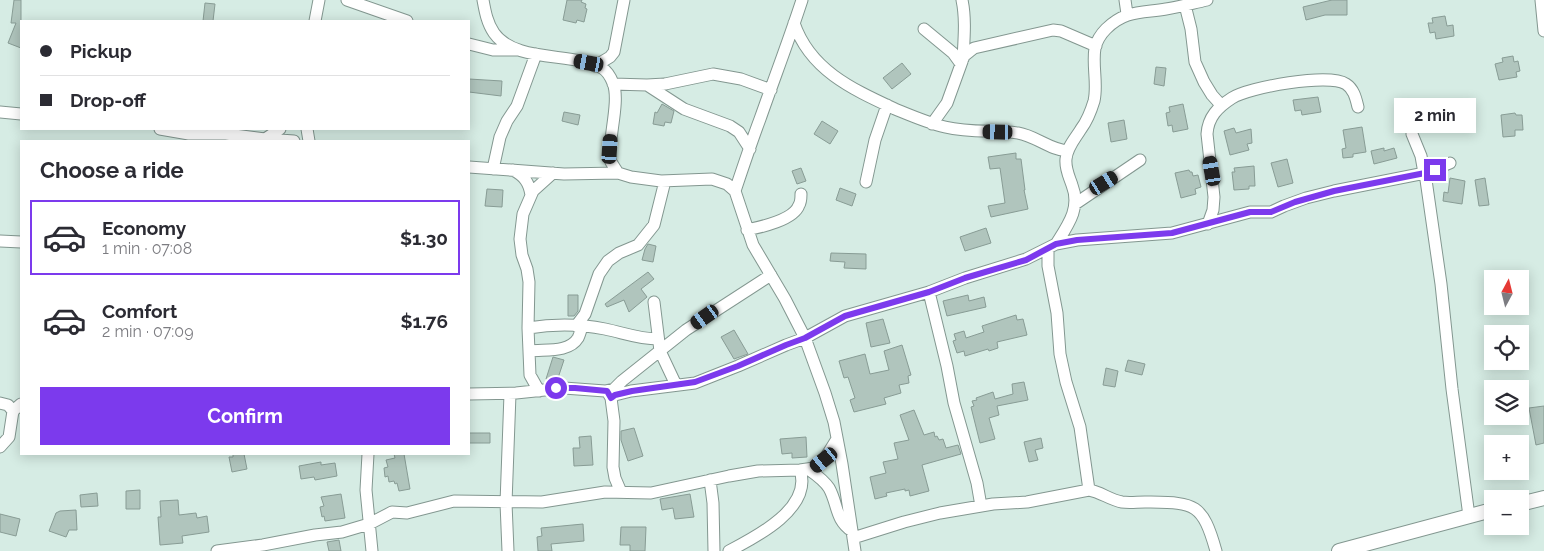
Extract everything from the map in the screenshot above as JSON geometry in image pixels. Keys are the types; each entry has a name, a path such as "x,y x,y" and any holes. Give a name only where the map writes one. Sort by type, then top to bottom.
{"street":[{"path":"315,20 319,0"},
{"path":"347,0 404,20"},
{"path":"483,0 488,24 495,34 508,45 536,54 589,63 603,69 609,76 616,92 610,156 611,162 618,173"},
{"path":"595,66 610,57 614,52 624,0"},
{"path":"734,191 782,62 802,0"},
{"path":"962,0 964,9 962,62"},
{"path":"1125,0 1127,14"},
{"path":"1089,490 1080,428 1066,382 1060,354 1057,313 1048,266 1052,247 1072,219 1076,204 1073,186 1066,167 1068,151 1087,119 1094,100 1094,55 1096,46 1100,37 1114,21 1127,14 1207,0"},
{"path":"1542,0 1544,30"},
{"path":"1185,5 1191,29 1195,62 1204,82 1221,105"},
{"path":"794,23 799,38 808,52 821,65 858,90 910,116 932,124 963,130 1018,134 1032,137 1060,151 1068,151"},
{"path":"924,30 962,62"},
{"path":"932,124 947,103 962,62 968,52 974,48 1053,30 1061,31 1096,46"},
{"path":"470,44 494,50 523,51"},
{"path":"493,169 500,137 507,121 517,106 536,54"},
{"path":"613,84 647,86 713,74 742,79 771,90"},
{"path":"1208,224 1213,210 1214,198 1207,126 1208,120 1221,105 1234,96 1258,88 1320,79 1339,81 1352,89 1358,108"},
{"path":"647,86 684,109 730,126 738,132 750,149"},
{"path":"866,182 875,140 887,105"},
{"path":"0,112 20,114"},
{"path":"166,130 189,134 226,134 249,139 280,140"},
{"path":"265,139 278,130"},
{"path":"1412,134 1421,156 1441,284 1452,389 1469,516"},
{"path":"1076,204 1140,160"},
{"path":"470,394 513,393 564,388 615,395 695,382 805,338 845,316 929,292 965,278 1026,260 1052,247 1077,240 1172,233 1250,212 1271,212 1306,198 1424,173 1450,164"},
{"path":"470,167 588,175 618,173 645,180 665,181 712,179 727,184 734,191 740,204 753,245 805,338 825,393 834,422 855,551"},
{"path":"513,170 524,177 528,183 531,195"},
{"path":"539,390 530,375 529,282 520,240 523,214 531,195 542,182 554,173"},
{"path":"530,351 560,349 569,346 578,338 579,326 585,314 598,274 608,261 619,253 638,245 654,225 665,181"},
{"path":"747,230 780,221 790,215 800,205 801,194"},
{"path":"0,241 20,242"},
{"path":"609,395 659,345 771,276"},
{"path":"929,292 954,403 977,483 981,506"},
{"path":"654,302 659,345 676,385"},
{"path":"528,328 549,325 604,329 644,339 659,345"},
{"path":"508,551 506,503 513,393 530,375"},
{"path":"609,395 614,420 613,467 621,492"},
{"path":"0,403 17,407 9,436 0,447"},
{"path":"217,551 263,548 315,535 342,532 369,524 392,512 407,513 454,501 542,502 605,492 651,493 758,471 814,468 824,460 837,439"},
{"path":"368,455 366,490 372,551"},
{"path":"804,469 822,479 829,488 840,519 852,535"},
{"path":"730,551 763,533 790,510 798,496 804,469"},
{"path":"710,480 713,503 714,551"},
{"path":"852,535 940,513 993,504 1027,502 1089,490 1121,502 1165,502 1185,504 1193,507 1204,518 1211,532 1216,551"},
{"path":"1529,502 1544,498"},
{"path":"1339,551 1484,512"}],"building":[{"path":"14,0 21,0 20,48 8,43 16,23 11,23"},
{"path":"567,0 582,0 581,2 586,4 585,8 587,9 584,22 577,20 576,23 563,20"},
{"path":"1332,0 1347,0 1347,15 1325,15 1306,20 1303,7"},
{"path":"205,3 215,4 213,20 203,20"},
{"path":"1445,16 1447,26 1453,25 1454,36 1436,39 1435,32 1430,33 1428,23 1433,23 1432,18"},
{"path":"1513,56 1514,62 1518,61 1520,71 1516,72 1517,77 1499,80 1495,64 1503,62 1502,58"},
{"path":"902,63 911,74 892,89 883,78"},
{"path":"1156,67 1166,68 1164,86 1154,84"},
{"path":"470,79 502,81 501,96 470,92"},
{"path":"1318,97 1321,112 1302,115 1301,110 1295,111 1293,100"},
{"path":"662,104 674,111 671,123 665,122 664,126 653,124 655,112 657,113"},
{"path":"1183,104 1188,129 1173,132 1172,125 1168,126 1166,113 1170,112 1169,107"},
{"path":"564,112 580,115 578,125 562,121"},
{"path":"1436,113 1438,122 1415,128 1412,127 1410,119"},
{"path":"1515,113 1516,115 1522,115 1523,130 1515,130 1515,136 1503,137 1501,115"},
{"path":"1124,120 1127,139 1111,142 1108,123"},
{"path":"822,121 838,131 830,144 814,134"},
{"path":"1362,127 1366,152 1353,154 1353,157 1343,158 1342,149 1346,148 1343,130"},
{"path":"1234,128 1236,133 1251,129 1252,143 1247,144 1249,150 1230,155 1224,131"},
{"path":"1384,148 1384,151 1394,148 1397,158 1374,164 1371,151"},
{"path":"1016,153 1016,159 1021,159 1028,209 991,217 988,206 1005,203 1000,168 990,169 988,157"},
{"path":"1287,159 1293,183 1278,187 1271,163"},
{"path":"1254,166 1255,186 1249,186 1249,189 1234,190 1232,172 1235,172 1234,168"},
{"path":"801,168 806,181 797,184 792,171"},
{"path":"1189,170 1193,176 1198,175 1201,187 1195,189 1196,194 1181,198 1175,173"},
{"path":"1450,178 1465,181 1462,204 1443,201 1444,192 1448,193"},
{"path":"1485,178 1489,205 1479,206 1475,180"},
{"path":"840,188 856,194 852,206 836,200"},
{"path":"487,189 503,190 502,207 485,206"},
{"path":"986,228 991,243 965,251 960,237"},
{"path":"648,244 656,246 653,262 642,260"},
{"path":"831,253 866,254 866,269 844,268 845,262 830,261"},
{"path":"648,272 654,279 641,289 647,297 629,312 624,300 607,307 605,304"},
{"path":"568,295 578,295 578,311 574,316 568,316"},
{"path":"968,295 969,301 984,297 986,307 947,316 943,301"},
{"path":"1016,315 1017,320 1023,319 1027,335 997,342 998,348 989,351 988,349 965,356 964,351 957,353 953,341 956,340 954,334 964,331 966,338 984,332 982,326"},
{"path":"883,319 890,343 871,347 866,323"},
{"path":"734,330 748,354 734,359 721,337"},
{"path":"902,345 911,375 908,376 909,383 899,385 901,393 884,398 886,404 854,412 850,400 855,398 848,377 844,378 839,361 865,354 870,374 889,370 884,351"},
{"path":"553,357 564,360 557,381 546,379"},
{"path":"1128,360 1145,364 1142,375 1125,371"},
{"path":"1106,368 1118,371 1115,387 1103,385"},
{"path":"1024,382 1028,400 997,406 999,415 989,418 995,439 980,443 971,407 974,406 972,401 993,392 995,399 1013,394 1012,384"},
{"path":"1544,406 1544,443 1536,445 1529,408"},
{"path":"914,410 924,435 934,432 935,437 937,436 939,440 943,439 946,448 958,445 961,454 922,465 929,491 910,496 909,490 905,491 905,489 886,493 887,496 875,499 870,477 886,473 883,462 898,459 894,443 909,440 900,415"},
{"path":"634,428 643,456 628,461 621,440 621,431"},
{"path":"470,433 490,433 490,443 470,443"},
{"path":"591,436 593,465 574,466 573,448 580,448 579,437"},
{"path":"806,437 807,457 792,458 792,453 782,454 780,439"},
{"path":"1041,438 1043,448 1035,450 1038,460 1029,462 1024,442"},
{"path":"233,455 244,455 247,469 232,472 229,457 233,457"},
{"path":"394,455 404,455 410,489 399,491 397,483 395,484 394,481 389,482 388,476 385,477 384,468 388,467 386,460 395,458"},
{"path":"321,462 321,465 335,463 337,476 315,480 314,477 301,479 299,466"},
{"path":"140,490 140,509 126,509 126,491"},
{"path":"97,493 98,506 81,507 80,495"},
{"path":"341,494 345,518 325,521 320,507 324,506 321,497"},
{"path":"690,494 694,517 675,519 673,508 662,510 660,499"},
{"path":"178,500 179,515 196,513 197,518 207,516 209,532 182,536 183,543 160,545 158,517 161,517 160,501"},
{"path":"76,510 77,530 69,530 66,537 49,531 56,513"},
{"path":"0,514 20,519 16,536 0,532"},
{"path":"583,524 584,541 551,544 552,551 538,551 537,537 542,536 541,528"},
{"path":"621,527 646,527 645,551 630,551 630,545 620,545"},
{"path":"339,540 341,551 329,551 327,542"}],"route":[{"path":"556,388 607,391 611,398 615,395 646,388 695,382 805,338 845,316 929,292 965,278 1026,260 1056,244 1077,240 1172,233 1250,212 1271,212 1306,198 1334,191 1435,170"}]}
